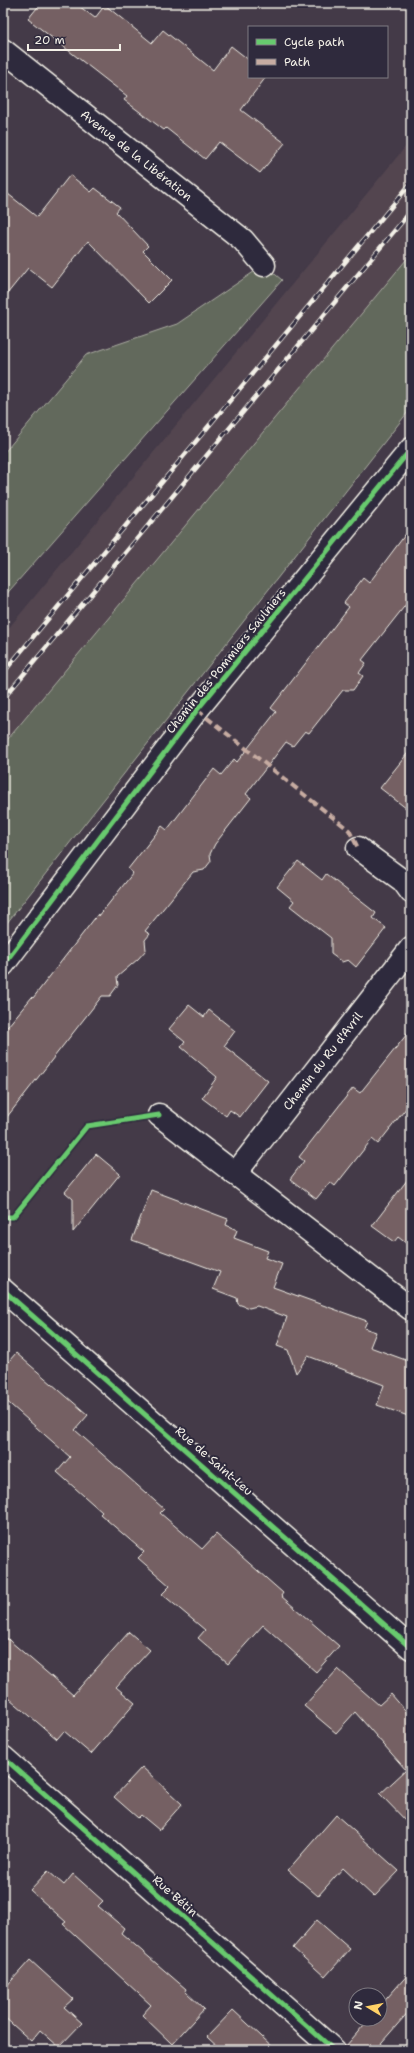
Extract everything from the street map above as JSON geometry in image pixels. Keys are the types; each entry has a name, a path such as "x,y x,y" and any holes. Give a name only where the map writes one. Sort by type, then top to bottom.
{"street":[{"name":"Avenue de la Libération","path":"3,50 244,240 264,265"},
{"name":"Chemin des Pommiers Saulniers","path":"3,965 197,710 411,449"},
{"path":"358,848 408,882"},
{"name":"Chemin du Ru d'Avril","path":"235,1174 411,948"},
{"path":"159,1115 411,1309"},
{"name":"Rue de Saint-Leu","path":"3,1290 411,1648"},
{"name":"Rue Bétin","path":"3,1757 334,2050"}],"shaded area":[{"path":"411,140 411,254 3,745 3,635"}],"green space":[{"path":"411,254 411,408 3,928 3,745"},
{"path":"264,265 282,280 3,598 3,454 86,355 177,324"}],"building":[{"path":"41,3 75,3 95,18 105,5 152,43 163,30 213,70 231,46 248,59 248,78 265,78 241,110 285,143 260,173 219,142 205,159 166,128 164,130 124,100 127,96 28,19"},
{"path":"70,175 91,192 95,188 120,207 116,212 148,246 143,251 172,280 149,303 88,241 52,287 28,268 3,299 3,190 37,217"},
{"path":"411,527 411,598 362,660 366,663 359,673 363,676 353,690 343,690 309,733 305,731 293,746 286,742 246,794 251,798 215,844 210,854 211,861 204,870 193,872 145,931 150,934 145,940 146,950 117,977 118,985 110,996 102,996 3,1122 3,1032 32,997 33,998 98,914 99,916 133,873 128,869 162,826 167,830 214,769 221,775 234,759 237,762 276,712 271,708 349,607 344,603 363,578 369,583"},
{"path":"411,749 411,812 380,788"},
{"path":"298,861 322,880 326,874 376,913 373,918 386,928 356,967 348,960 342,962 331,954 331,938 290,906 294,901 277,887"},
{"path":"189,1005 204,1017 209,1010 235,1031 224,1046 268,1081 240,1117 230,1110 226,1116 202,1098 217,1077 181,1047 185,1042 169,1029"},
{"path":"411,1029 411,1102 378,1144 372,1139 335,1186 330,1182 316,1199 290,1179 304,1161 299,1157 353,1088 360,1093"},
{"path":"96,1154 120,1174 73,1232 73,1199 65,1192"},
{"path":"411,1175 411,1247 398,1237 394,1242 372,1226"},
{"path":"151,1190 228,1219 226,1225 237,1230 234,1238 268,1251 265,1258 282,1264 273,1287 367,1321 364,1328 376,1332 370,1347 411,1362 411,1417 377,1405 384,1385 308,1356 296,1373 288,1350 277,1346 287,1317 257,1306 249,1308 238,1304 237,1298 213,1289 220,1272 132,1240"},
{"path":"16,1353 88,1415 75,1430 164,1509 160,1513 202,1549 216,1534 283,1593 281,1596 339,1646 316,1672 263,1625 228,1664 198,1638 205,1630 162,1594 170,1586 138,1558 144,1552 100,1514 102,1512 57,1472 70,1457 3,1398 3,1368"},
{"path":"129,1632 150,1650 116,1687 135,1703 91,1754 64,1731 57,1739 3,1693 3,1635 73,1695"},
{"path":"338,1669 379,1705 391,1694 411,1717 411,1826 380,1794 406,1770 355,1712 336,1733 304,1706"},
{"path":"142,1767 182,1804 159,1830 141,1815 138,1818 114,1797"},
{"path":"336,1815 399,1871 374,1897 343,1868 318,1896 288,1870"},
{"path":"48,1871 64,1885 73,1874 103,1901 98,1906 124,1928 121,1933 186,1989 185,1991 204,2009 172,2044 142,2015 151,2005 63,1924 66,1922 30,1890"},
{"path":"317,1920 350,1949 325,1977 293,1948"},
{"path":"30,1960 73,1999 64,2007 82,2023 59,2047 40,2030 31,2041 3,2016 3,1990"},
{"path":"411,1971 411,2009 375,2050 346,2050 346,2046 362,2027 388,2027 388,1997"},
{"path":"233,2010 276,2050 221,2050 207,2037"}],"railway":[{"path":"3,673 411,183"},
{"path":"3,699 411,211"}],"marked path":[{"path":"197,710 349,830 358,848"}],"cycle path":[{"path":"3,965 197,710 411,449"},
{"path":"3,1217 13,1217 87,1126 159,1115"},
{"path":"3,1290 411,1648"},
{"path":"3,1757 334,2050"}]}
